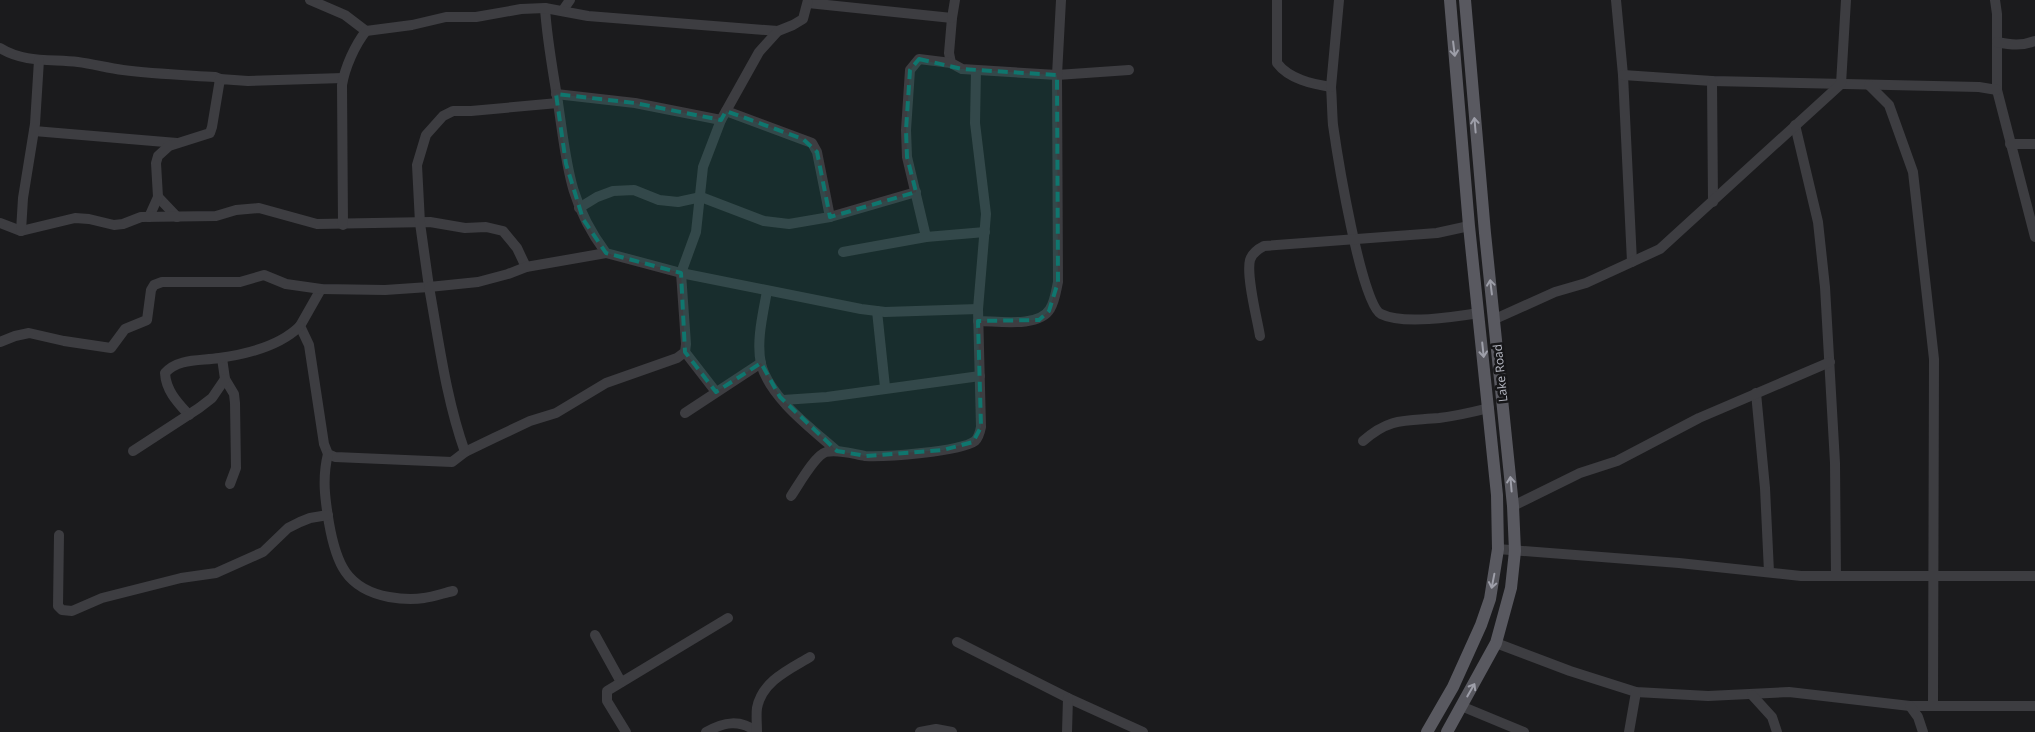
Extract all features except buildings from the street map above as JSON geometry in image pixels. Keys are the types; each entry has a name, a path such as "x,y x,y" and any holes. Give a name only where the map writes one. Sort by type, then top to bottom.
{"main road":[{"name":"Lake Road","path":"1427,732 1453,687 1481,625 1490,599 1498,549 1498,510 1469,226 1450,0"},
{"name":"Lake Road","path":"1447,732 1496,643 1511,588 1515,551 1514,506 1484,232 1464,0"}],"street":[{"path":"310,0 345,15 366,31"},
{"path":"563,10 570,0"},
{"path":"951,63 949,53 955,0"},
{"path":"978,321 1024,322 1039,320 1050,310 1054,298 1058,282 1058,75 1061,0"},
{"path":"1277,0 1277,63 1283,72 1299,79 1331,87"},
{"path":"1339,0 1331,87 1334,126 1339,167 1354,240 1372,304 1380,313 1400,320 1479,313"},
{"path":"1616,0 1623,75 1632,262"},
{"path":"1495,319 1555,292 1586,283 1660,249 1714,202 1840,84 1846,0"},
{"path":"1995,0 1998,42 1997,90 2035,237"},
{"path":"343,225 343,78 361,37 366,31 412,25 446,17 476,17 504,11 545,8 588,16 778,30 803,19 808,2 952,18"},
{"path":"545,8 547,42 566,164 579,208 593,237 606,253"},
{"path":"716,392 685,352 681,273 696,232 703,167 723,115 759,52 778,30"},
{"path":"1998,42 2010,45 2026,44 2035,41"},
{"path":"0,48 18,56 39,60 79,62 121,70 170,75 248,81 343,78"},
{"path":"926,237 907,158 906,130 910,70 919,59 951,63 962,69 1058,75 1129,70"},
{"path":"21,231 23,198 34,131 39,60"},
{"path":"791,496 817,458 826,452 836,451 866,456 910,454 943,450 973,442 978,437 981,427 978,310 985,232 984,191 975,123 976,70"},
{"path":"1623,75 1712,81 1970,86 1997,90"},
{"path":"149,217 158,197 156,163 158,156 170,146 210,133 220,79"},
{"path":"1712,81 1711,158 1714,202"},
{"path":"1870,85 1889,105 1913,172 1934,358 1933,705"},
{"path":"464,452 457,431 446,377 429,287 420,223 417,165 426,135 444,116 453,111 471,111 557,99 635,103 723,115 812,143 817,152 830,217"},
{"path":"1795,125 1818,222 1830,362 1835,462 1836,576"},
{"path":"34,131 180,143"},
{"path":"2010,144 2035,144"},
{"path":"579,208 597,197 613,191 634,190 659,200 678,202 701,197 764,221 789,224 830,217 916,192"},
{"path":"158,197 178,217"},
{"path":"0,223 21,231 75,218 89,218 114,225 123,224 141,217 216,216 236,210 259,208 310,223 343,225 430,222 464,228 486,227 503,231 517,248 526,267"},
{"path":"1260,336 1249,272 1250,259 1256,251 1264,246 1436,233 1469,226"},
{"path":"843,252 926,237 985,232"},
{"path":"0,342 30,333 64,341 111,348 125,329 147,320 151,290 154,284 162,282 240,282 264,275 286,284 321,288 385,290 478,282 526,267 606,253 681,273 877,311 978,310"},
{"path":"189,415 171,394 165,373 171,367 179,363 222,358 281,342 300,326 321,288"},
{"path":"767,291 761,323 761,363 767,379 783,400 836,451"},
{"path":"877,311 885,388"},
{"path":"300,326 309,345 324,444 328,454 323,488 332,538 342,566 350,578 371,594 399,599 424,598 453,591"},
{"path":"328,454 335,457 452,462 464,452 530,421 556,413 606,383 677,358 685,352"},
{"path":"222,358 225,379 234,394 236,403 236,468 230,484"},
{"path":"1514,506 1580,473 1617,461 1699,418 1830,362"},
{"path":"685,413 761,363"},
{"path":"783,400 827,397 980,376"},
{"path":"133,451 212,398 225,379"},
{"path":"1756,393 1764,479 1769,572"},
{"path":"1363,441 1376,429 1403,420 1440,418 1489,408"},
{"path":"59,535 58,606 62,610 72,611 102,598 181,578 216,573 263,552 288,528 310,518 328,515"},
{"path":"1498,549 1679,563 1801,576 2035,576"},
{"path":"626,732 606,696 607,691 665,658 728,618"},
{"path":"595,635 620,682"},
{"path":"957,642 1068,698 1143,732"},
{"path":"1496,643 1570,671 1636,692 1708,696 1789,692 1910,706 2035,706"},
{"path":"757,732 757,709 766,689 775,678 810,657"},
{"path":"1629,732 1636,692"},
{"path":"1752,695 1772,717 1777,732"},
{"path":"1067,732 1068,698"},
{"path":"1461,706 1524,732"},
{"path":"1910,706 1918,717 1923,732"},
{"path":"706,732 718,726 736,723 748,725 757,732"},
{"path":"920,732 936,729 952,732"}],"highlighted area":[{"path":"919,59 962,69 1057,75 1058,282 1054,298 1049,311 1039,320 978,321 981,427 973,442 943,450 866,456 837,451 780,397 761,363 716,392 685,352 681,273 606,253 583,219 566,164 556,94 635,103 721,120 726,111 803,139 817,152 830,217 916,192 907,157 906,130 910,70"}]}
